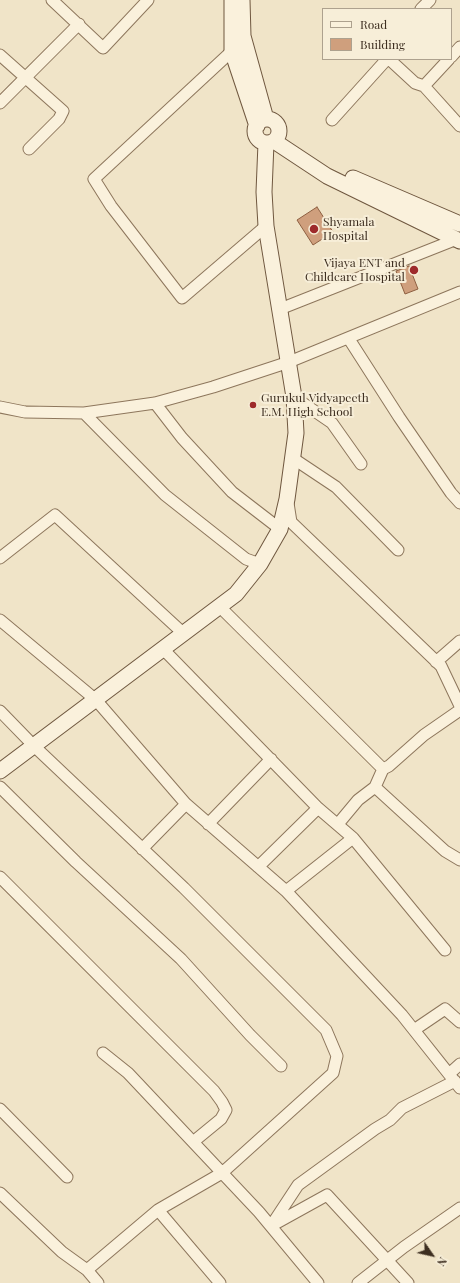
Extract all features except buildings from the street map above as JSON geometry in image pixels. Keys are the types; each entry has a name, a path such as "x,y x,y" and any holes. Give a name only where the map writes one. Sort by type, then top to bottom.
{"main road":[{"path":"232,0 232,51 262,123"},
{"path":"242,0 243,36 262,123 257,137 273,139 338,171 351,182 458,240"},
{"path":"0,771 236,594 260,564 280,529 294,459 296,433 294,397 289,362 266,226 264,192 277,124 262,123"},
{"path":"351,182 460,224"}],"street":[{"path":"52,0 103,48 148,0"},
{"path":"423,8 430,0"},
{"path":"0,103 79,24"},
{"path":"452,56 460,47"},
{"path":"232,51 94,179 111,206 182,298 266,226"},
{"path":"0,54 63,111 58,119 29,149"},
{"path":"332,120 387,60"},
{"path":"389,60 415,83 424,86 460,126"},
{"path":"424,86 448,60"},
{"path":"280,309 458,240"},
{"path":"0,406 25,412 84,413 155,403 213,387 289,362 459,294"},
{"path":"349,339 399,417 451,493 460,503"},
{"path":"294,397 332,423 361,464"},
{"path":"155,403 182,438 232,492 280,529"},
{"path":"84,413 166,495 246,559 260,564"},
{"path":"294,459 336,487 398,550"},
{"path":"287,499 291,522 441,666 460,706"},
{"path":"0,558 55,516 184,634"},
{"path":"220,607 384,769"},
{"path":"0,620 96,700 186,804 286,891 402,1014 454,1081"},
{"path":"436,662 460,641"},
{"path":"163,649 318,808 353,838 445,950"},
{"path":"0,710 34,746 184,888 326,1030 337,1056 333,1073 222,1173 158,1210 87,1270"},
{"path":"338,824 358,800 375,787 384,769 390,766 424,735 460,710"},
{"path":"208,824 271,759"},
{"path":"0,787 76,862 181,959 250,1035 281,1066"},
{"path":"375,787 445,851 460,860"},
{"path":"142,849 186,804"},
{"path":"258,867 318,808"},
{"path":"286,891 353,838"},
{"path":"0,877 214,1091 226,1110 221,1120 193,1142"},
{"path":"414,1030 445,1009 460,1022"},
{"path":"103,1052 128,1073 222,1173 271,1226 318,1283"},
{"path":"271,1226 298,1185 375,1129 390,1120 402,1108 454,1081 460,1064"},
{"path":"0,1109 67,1176"},
{"path":"0,1193 62,1252 87,1270 98,1283"},
{"path":"271,1226 327,1196 408,1283"},
{"path":"358,1283 460,1208"},
{"path":"158,1210 220,1283"}],"place":[{"name":"Shyamala Hospital","path":"314,229"},
{"name":"Vijaya ENT and Childcare Hospital","path":"414,270"},
{"name":"Gurukul Vidyapeeth E.M. High School","path":"253,405"}]}
